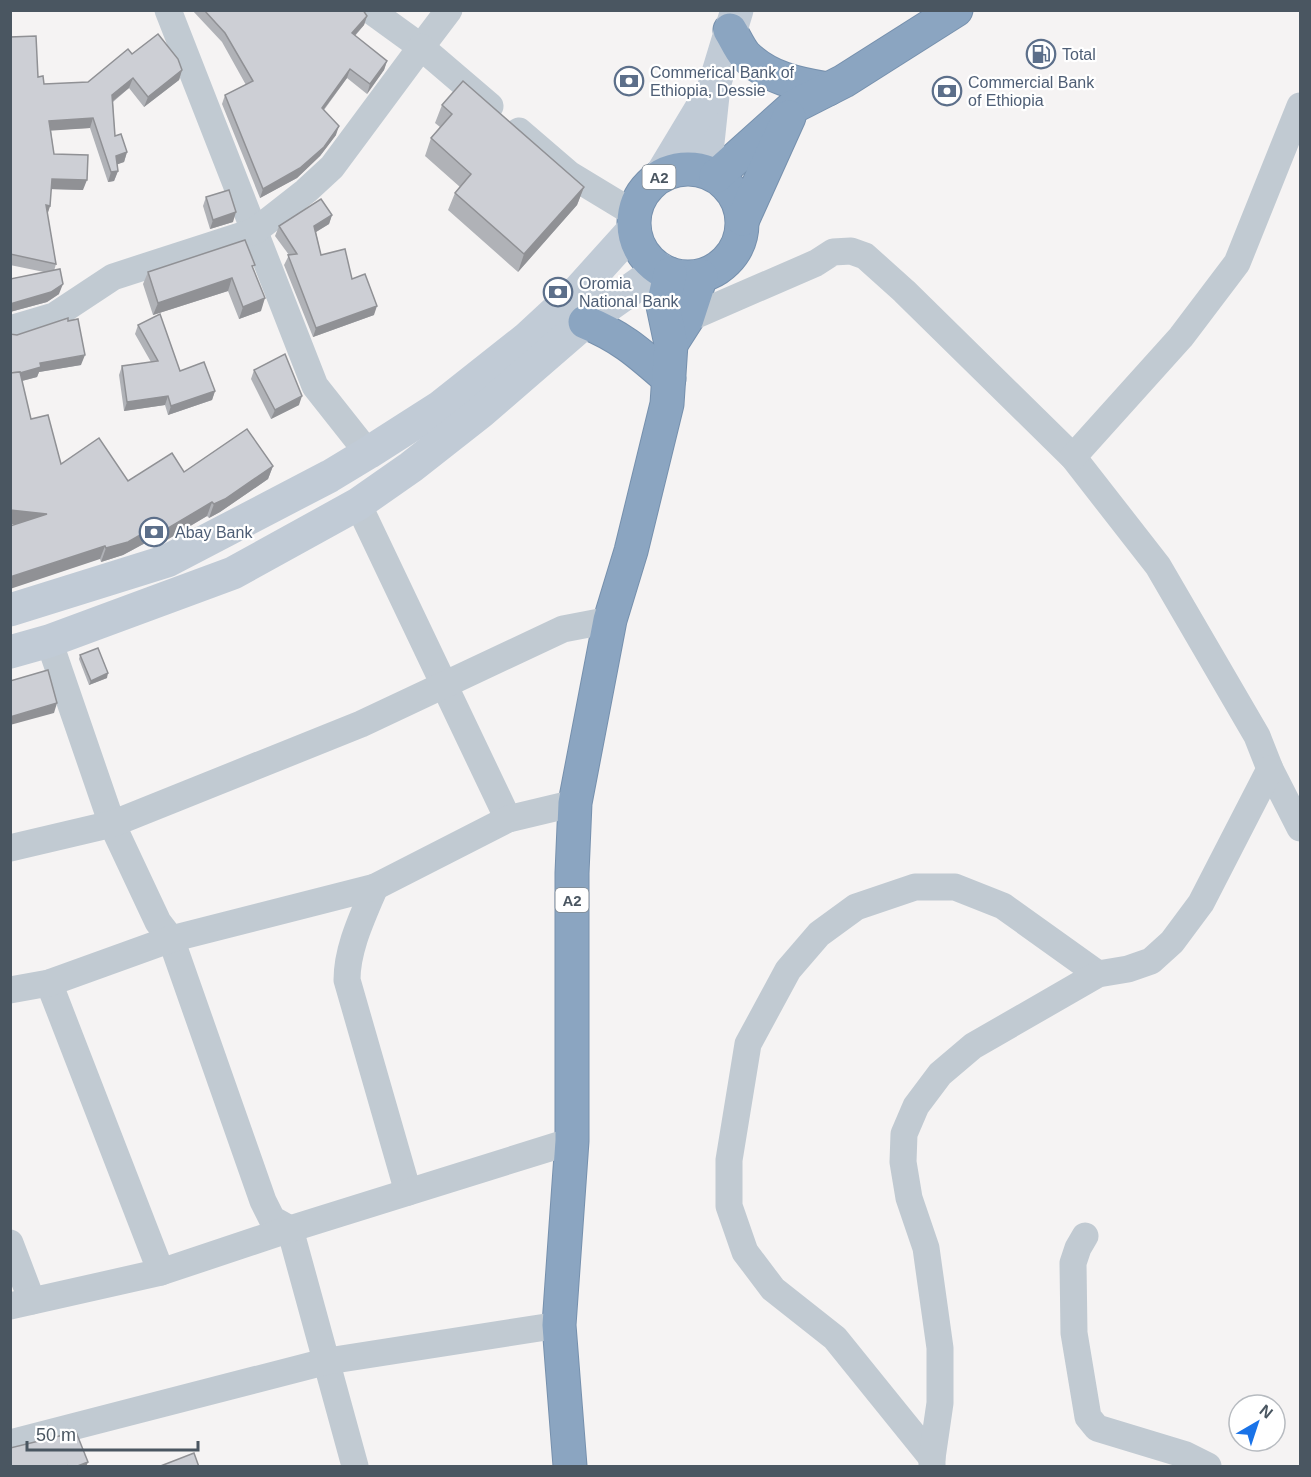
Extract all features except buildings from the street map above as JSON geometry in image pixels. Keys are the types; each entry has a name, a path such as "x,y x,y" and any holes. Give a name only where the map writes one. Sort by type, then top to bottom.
{"highway":[{"path":"743,219 739,202 730,187 710,173 793,107 828,89 956,10"},
{"path":"734,20 743,54 766,71 792,83 828,89"},
{"path":"634,222 639,245 648,259 677,273 718,268 732,255 741,238 743,219 793,107"},
{"name":"A2","path":"634,222 639,199 649,185 661,175 690,168 710,173"},
{"name":"A2","path":"570,1467 559,1325 572,1141 572,873 575,803 610,620 631,551 667,404 669,379 679,331 663,306 677,273"},
{"path":"585,322 610,332 629,344 669,379"}],"street":[{"path":"168,10 315,386 368,453"},
{"path":"10,610 167,561 330,476 368,453 440,407 526,339 579,290 634,222 569,174 421,47 370,10"},
{"path":"10,329 54,316 113,277 255,231 306,191 332,167 449,10"},
{"path":"661,175 714,86 734,20"},
{"path":"710,173 714,86"},
{"path":"1073,457 1181,337 1237,263 1300,106"},
{"path":"679,331 816,263 833,252 851,251 865,256 904,291 1073,457 1158,566 1257,736 1270,769 1300,828"},
{"path":"10,652 49,641 233,573 358,504 411,467 481,412 585,322 677,273"},
{"path":"358,504 508,819"},
{"path":"10,848 112,824 361,724 563,629 610,620"},
{"path":"49,641 112,824 158,922 171,939 263,1201 272,1219 290,1229 328,1360 355,1467"},
{"path":"932,1462 940,1404 940,1348 926,1248 909,1198 903,1162 904,1134 916,1106 940,1074 973,1046 1098,974 1128,969 1151,961 1172,942 1201,903 1270,769"},
{"path":"10,990 49,983 171,939 375,887 508,819 575,803"},
{"path":"375,887 358,927 347,966 347,980 408,1192"},
{"path":"932,1462 835,1338 773,1289 745,1252 729,1206 729,1160 748,1044 788,970 819,934 856,907 915,887 956,887 1003,906 1098,974"},
{"path":"49,983 161,1272"},
{"path":"10,1243 21,1304 161,1272 572,1141"},
{"path":"1085,1236 1073,1263 1074,1333 1088,1418 1097,1428 1185,1455 1208,1467"},
{"path":"10,1443 328,1360 559,1325"}],"place":[{"name":"Total","path":"1041,54"},
{"name":"Commerical Bank of Ethiopia, Dessie","path":"629,81"},
{"name":"Commercial Bank of Ethiopia","path":"947,91"},
{"name":"Oromia National Bank","path":"558,292"},
{"name":"Abay Bank","path":"154,532"}]}
